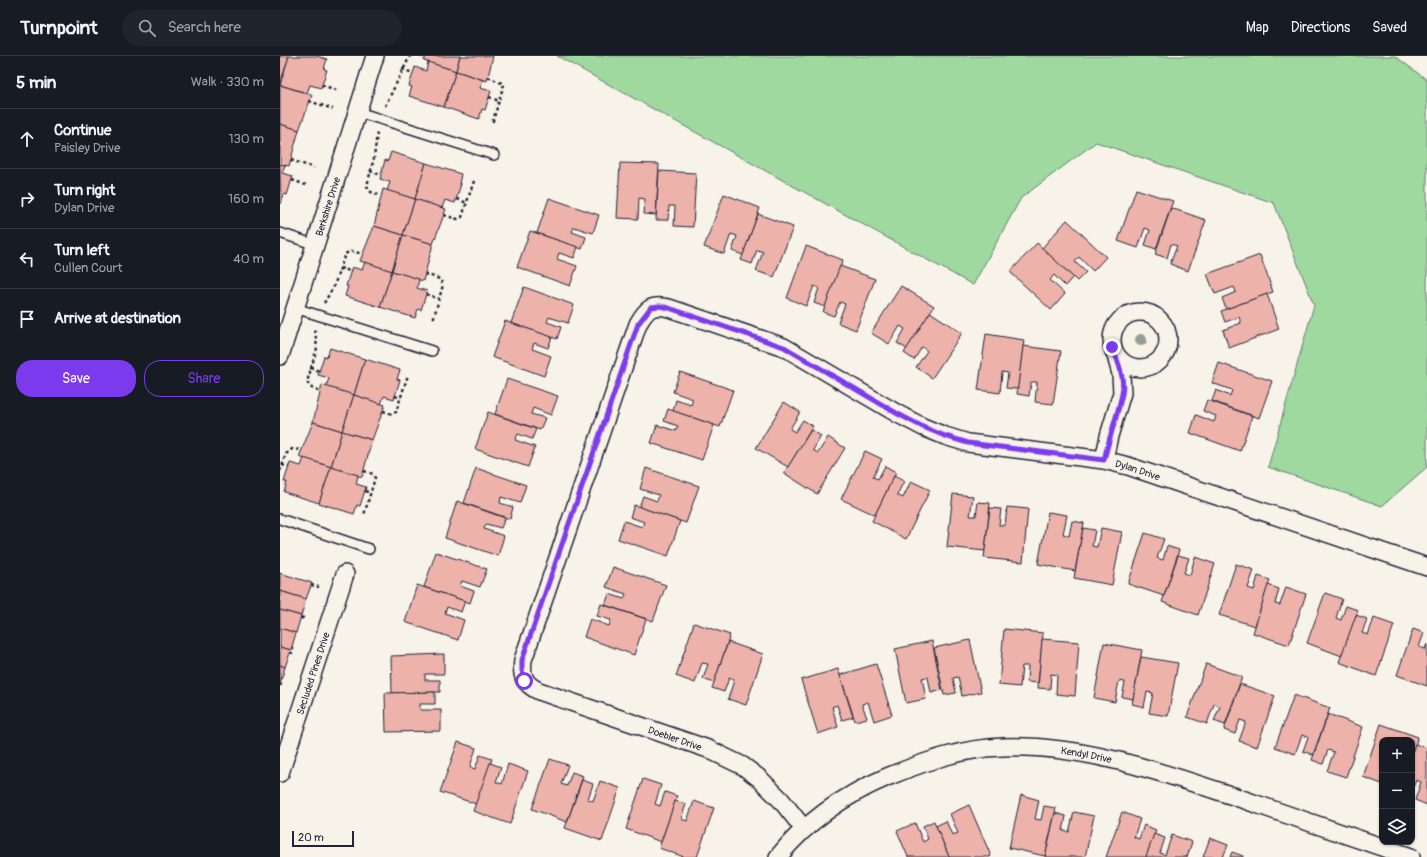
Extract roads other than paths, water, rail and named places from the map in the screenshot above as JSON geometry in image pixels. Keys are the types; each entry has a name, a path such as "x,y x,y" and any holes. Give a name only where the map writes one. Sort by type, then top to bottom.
{"street":[{"name":"Berkshire Drive","path":"280,356 375,56"},
{"name":"Dylan Drive","path":"524,681 522,660 638,324 651,307 660,306 669,308 784,347 898,414 945,436 968,443 1104,460 1166,478 1427,567"},
{"path":"1104,460 1109,436 1122,393 1121,374 1112,347 1111,337 1119,320 1126,314 1135,311 1149,313 1161,320 1166,328 1168,346 1164,355 1157,362 1140,368 1130,367 1116,356"},
{"path":"1122,393 1149,366"},
{"name":"Secluded Pines Drive","path":"280,773 345,574"},
{"name":"Doebler Drive","path":"524,681 530,687 539,691 708,749 743,766 760,778 781,800 804,829"},
{"name":"Kendyl Drive","path":"778,857 789,843 804,829 846,797 866,786 913,767 957,752 1002,747 1041,748 1155,770 1411,857"}],"lane":[{"path":"358,112 494,155"},
{"path":"280,233 316,245"},
{"path":"296,308 432,351"},
{"path":"280,519 369,549"}]}
